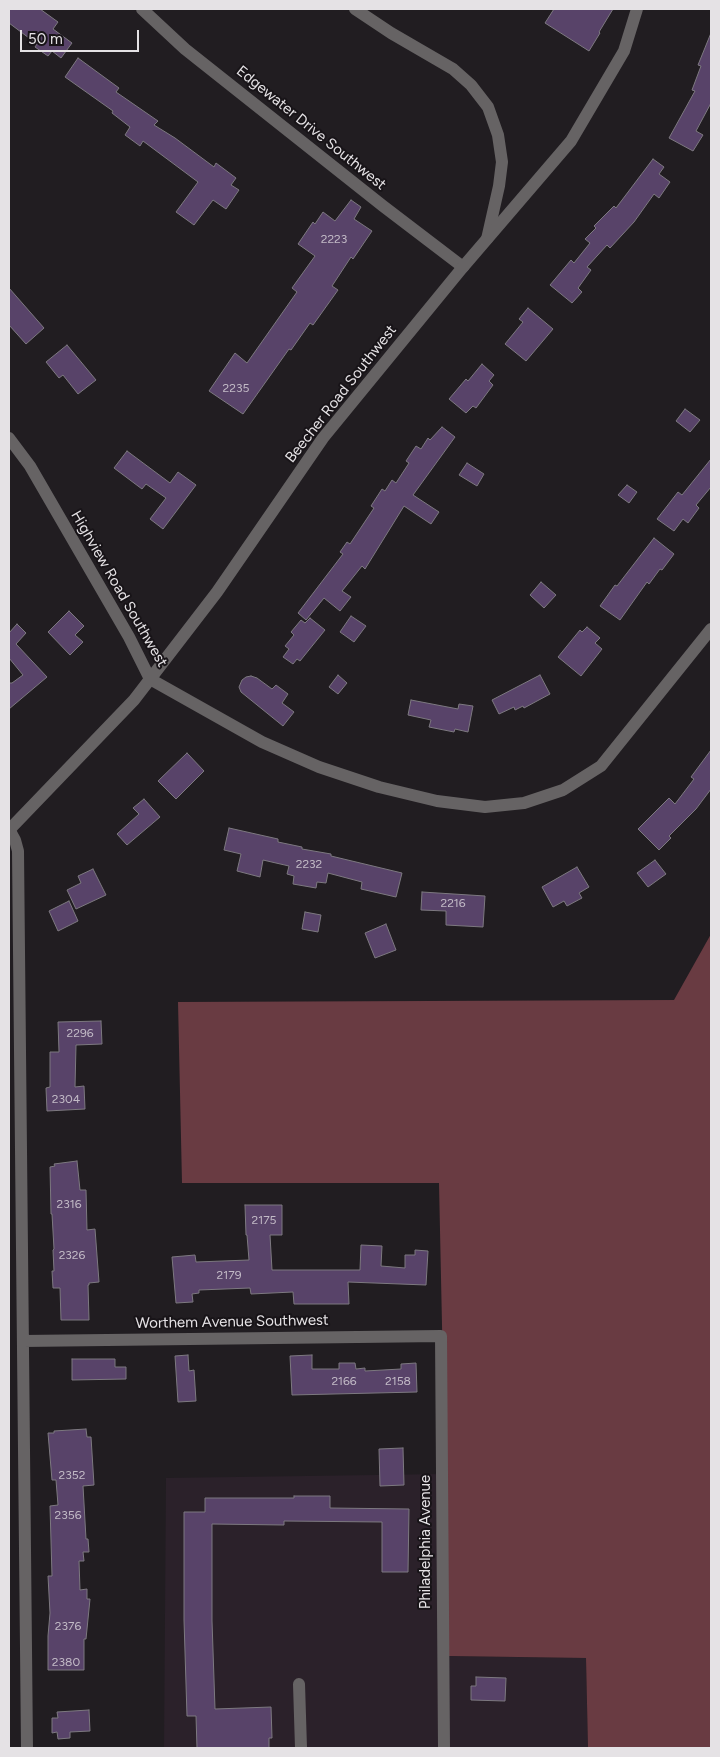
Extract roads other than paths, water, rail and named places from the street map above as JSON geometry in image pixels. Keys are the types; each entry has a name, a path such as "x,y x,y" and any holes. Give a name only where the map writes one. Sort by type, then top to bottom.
{"street":[{"name":"Edgewater Drive Southwest","path":"142,9 185,49 463,267"},
{"path":"355,9 390,33 453,69 471,85 488,107 498,134 502,162 500,186 487,239"},
{"name":"Beecher Road Southwest","path":"9,829 134,700 217,592 323,438 463,267 570,141 624,50 637,9"},
{"name":"Highview Road Southwest","path":"9,438 35,475 129,637 150,679 262,742 319,767 379,787 438,801 485,807 524,803 563,790 600,766 711,629"},
{"path":"9,829 18,851 27,1748"},
{"name":"Worthem Avenue Southwest","path":"23,1340 441,1336"},
{"name":"Philadelphia Avenue","path":"441,1336 444,1748"},
{"path":"300,1684 301,1748"}]}
